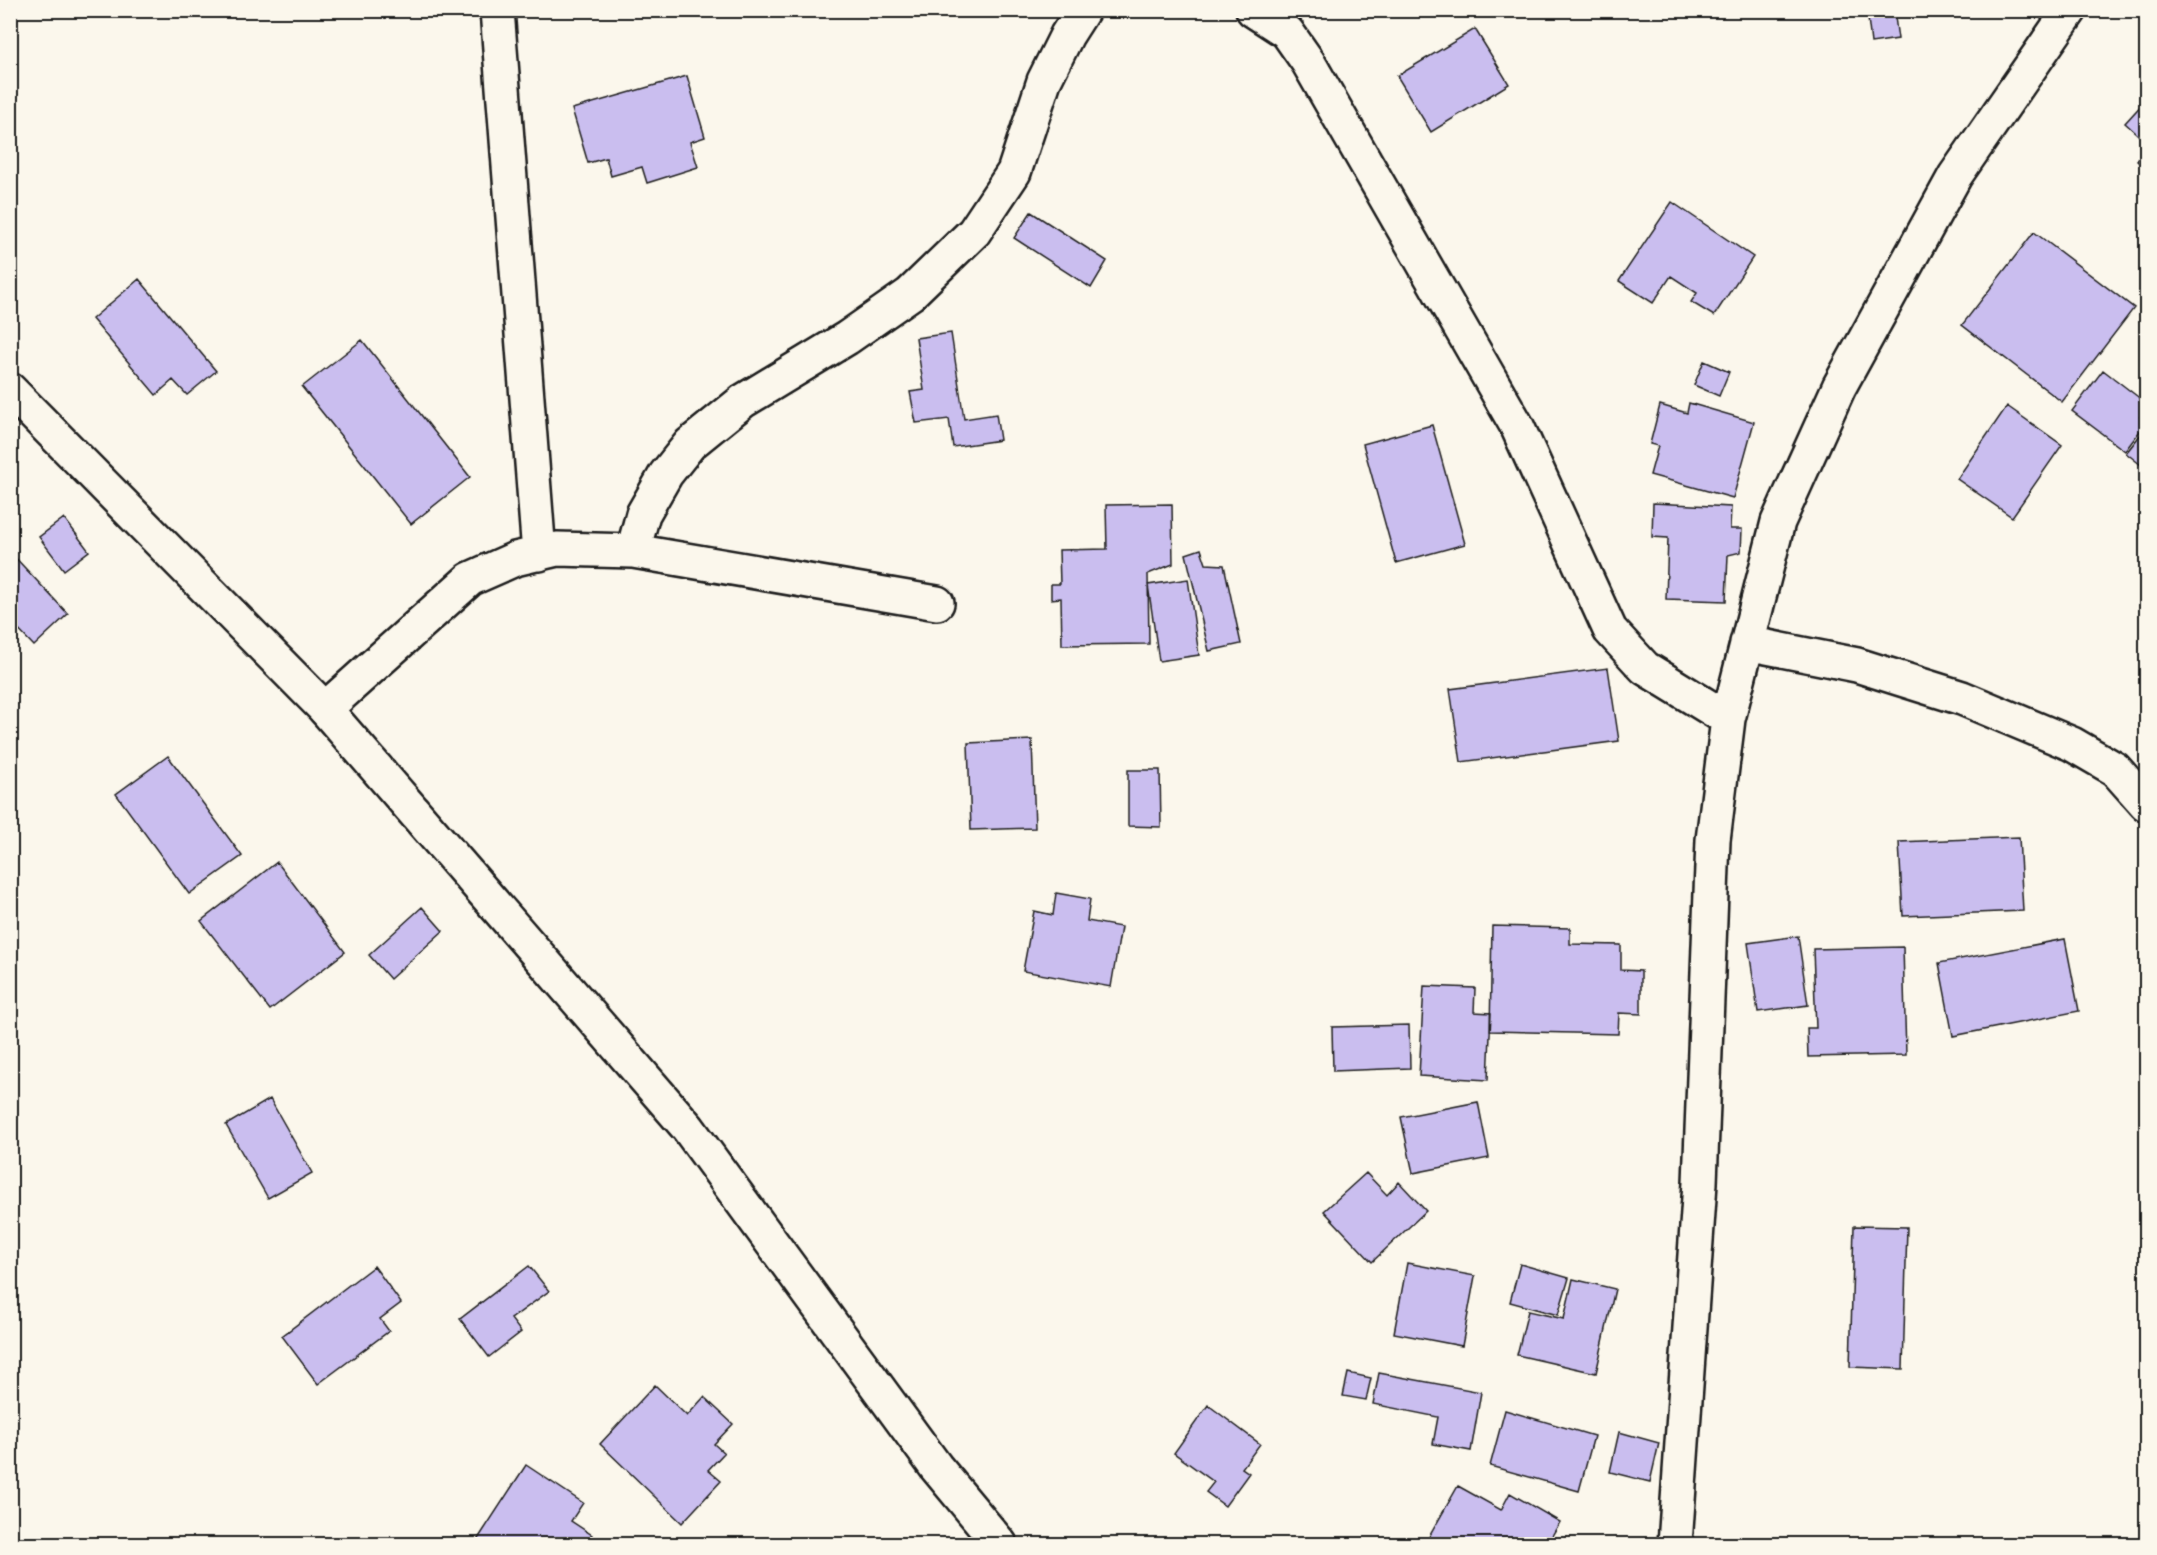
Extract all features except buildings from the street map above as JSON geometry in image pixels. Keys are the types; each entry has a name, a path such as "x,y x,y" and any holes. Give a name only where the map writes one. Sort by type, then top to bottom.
{"street":[{"path":"497,10 539,554"},
{"path":"633,551 643,514 666,474 690,444 743,401 847,338 910,294 974,232 1014,172 1044,81 1067,35 1083,10"},
{"path":"1253,10 1294,21 1308,62 1516,426 1610,630 1645,668 1728,720"},
{"path":"1675,1545 1700,1183 1713,840 1728,720 1778,522 1839,387 1955,176 2070,10"},
{"path":"10,390 325,709 688,1128 936,1467 1000,1545"},
{"path":"325,709 470,579 515,559 557,549 633,551 937,603"},
{"path":"1747,643 1857,665 1962,698 2072,744 2115,769 2146,804"}]}
